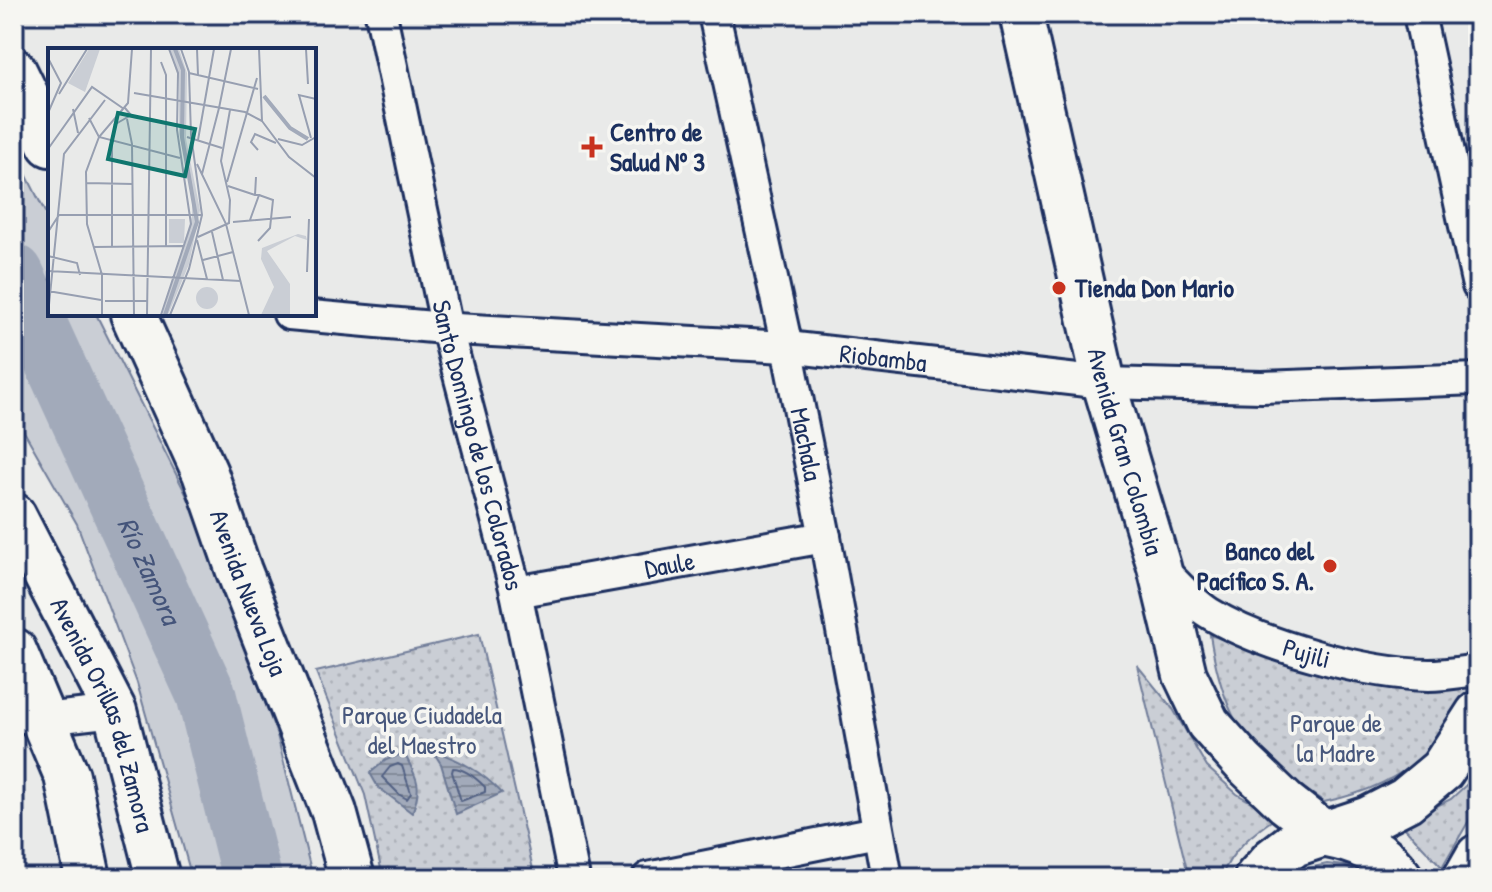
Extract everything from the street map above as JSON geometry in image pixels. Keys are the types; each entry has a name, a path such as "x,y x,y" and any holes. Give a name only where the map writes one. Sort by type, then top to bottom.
{"main road":[{"path":"14,71 48,140"},
{"name":"Avenida Nueva Loja","path":"134,316 205,473 239,571 334,812 352,878"},
{"name":"Avenida Orillas del Zamora","path":"14,651 29,717 67,776 88,878"},
{"path":"1257,878 1273,860 1294,844 1369,819 1406,800 1442,770 1478,714"},
{"path":"1327,835 1356,841 1390,862 1400,878"},
{"path":"1466,878 1478,857"}],"street":[{"name":"Santo Domingo de los Colorados","path":"381,14 447,329 516,592 574,878"},
{"name":"Machala","path":"714,14 787,347 887,878"},
{"name":"Avenida Gran Colombia","path":"1021,14 1104,383 1159,567 1185,675 1208,723 1286,803 1327,835"},
{"path":"1419,14 1478,286"},
{"name":"Riobamba","path":"310,316 447,329 787,347 1104,383 1262,387 1478,379"},
{"name":"Avenida Orillas del Zamora","path":"14,515 115,711 158,878"},
{"name":"Daule","path":"516,592 825,537"},
{"name":"Pujili","path":"1159,567 1208,612 1267,640 1335,661 1388,671 1430,675 1478,670"},
{"path":"29,717 115,711"},
{"path":"648,878 877,832"}],"green space":[{"path":"14,150 48,218 48,316 97,316 194,510 277,735 313,878 192,878 137,683 77,524 14,414"},
{"name":"Parque Ciudadela del Maestro","path":"479,634 535,878 383,878 365,795 316,672"},
{"name":"Parque de la Madre","path":"1210,635 1341,678 1407,688 1478,684 1478,690 1436,742 1407,768 1367,789 1324,802 1273,767 1247,739 1229,707 1217,672"},
{"path":"1137,665 1173,709 1207,767 1237,794 1277,817 1244,843 1221,878 1189,878"},
{"path":"1478,774 1478,805 1442,867 1401,824 1451,799"},
{"path":"1327,864 1344,866 1369,878 1292,878 1309,868"}],"water":[{"path":"432,750 470,767 502,793 456,814 441,764"},
{"path":"404,753 418,789 412,813 378,787 370,773 386,760"}],"waterway":[{"name":"Río Zamora","path":"14,274 206,694 252,878"}],"place":[{"name":"Centro de Salud Nº 3","path":"592,147"},
{"name":"Tienda Don Mario","path":"1059,288"},
{"name":"Banco del Pacífico S. A.","path":"1330,566"}]}
